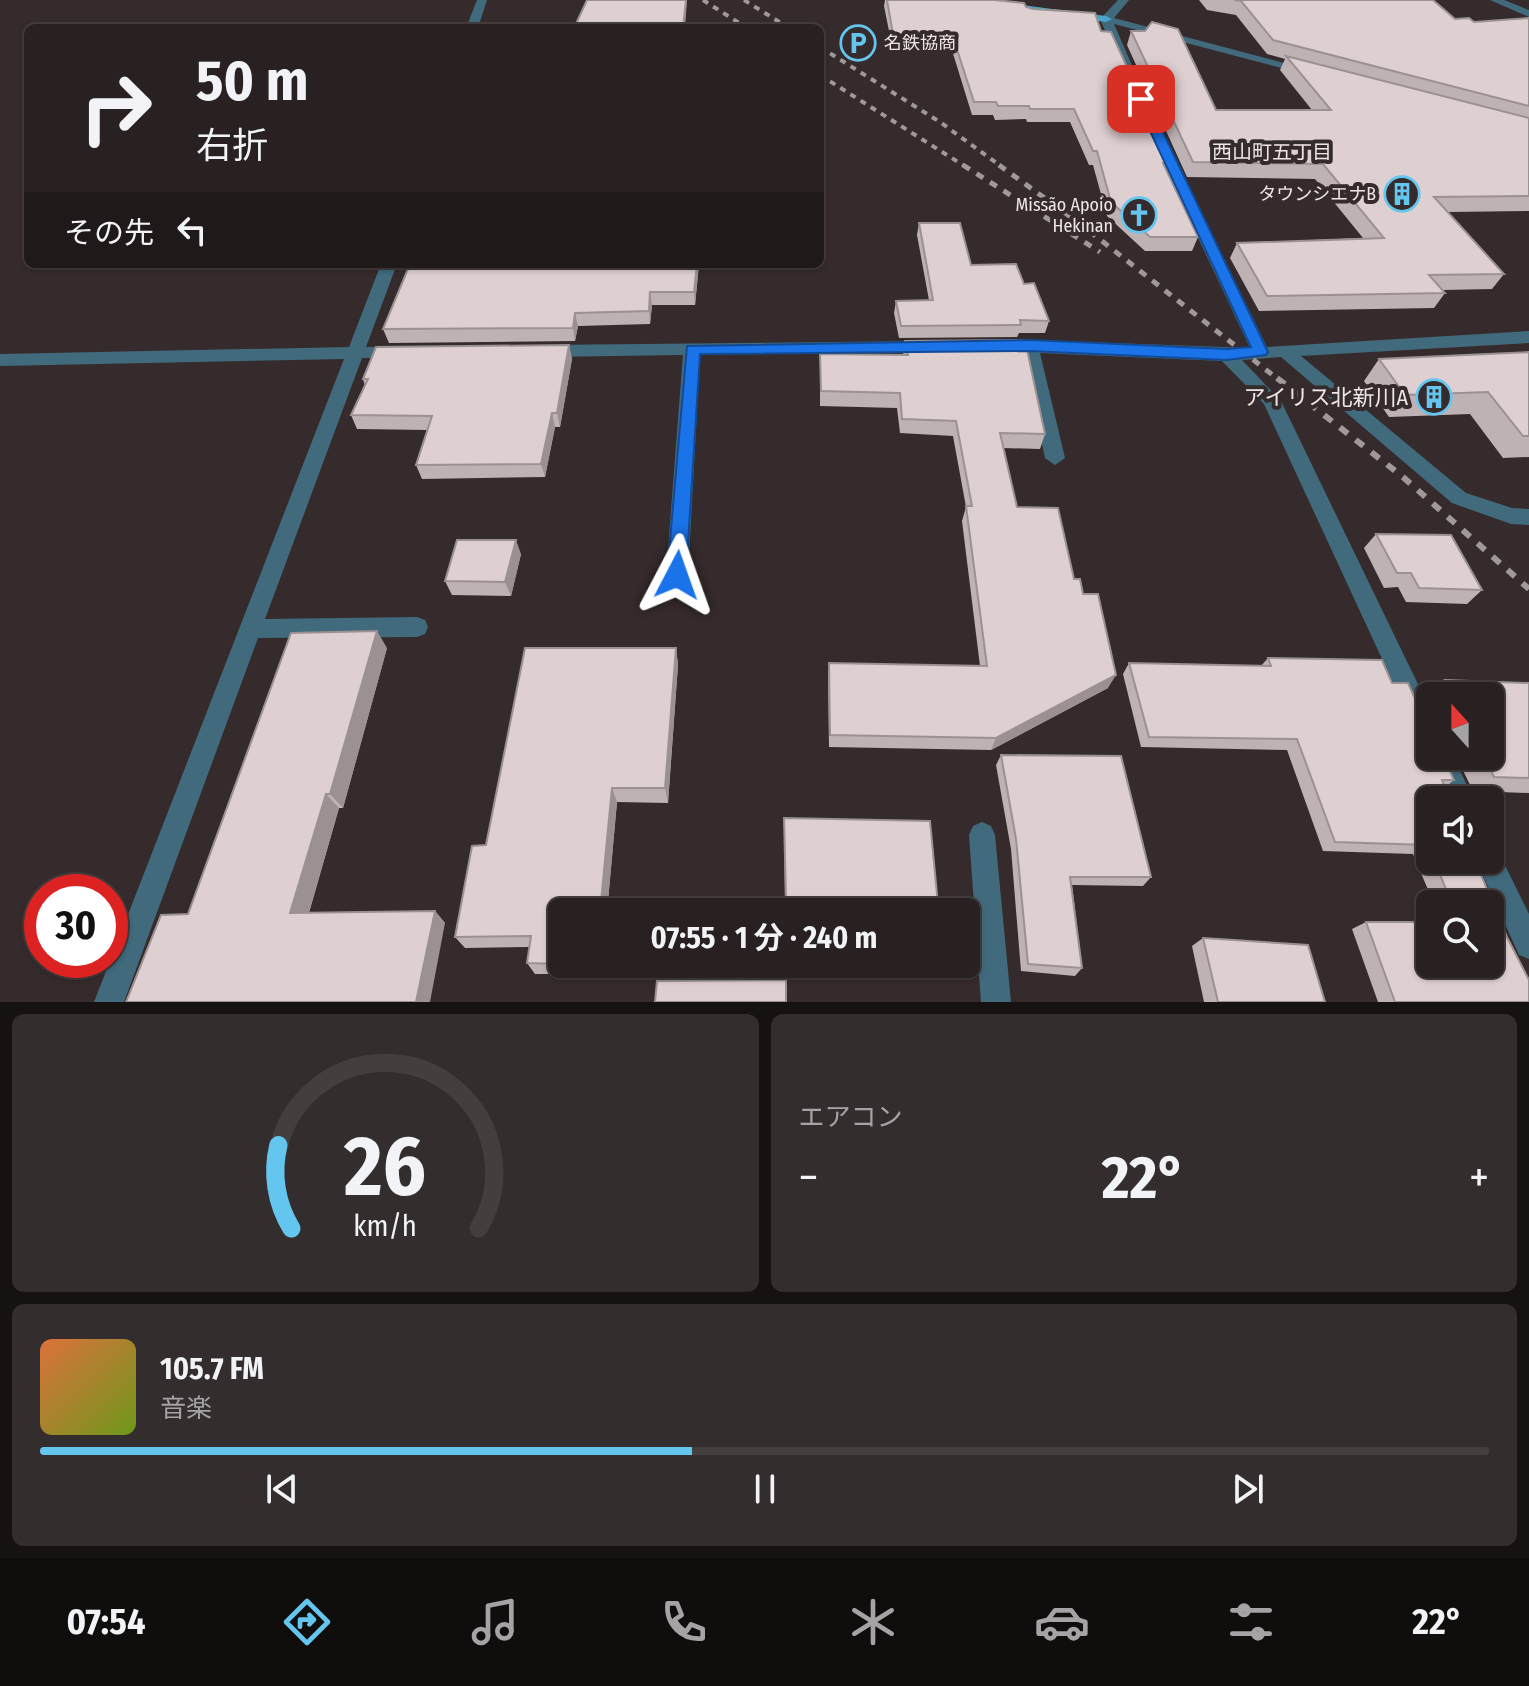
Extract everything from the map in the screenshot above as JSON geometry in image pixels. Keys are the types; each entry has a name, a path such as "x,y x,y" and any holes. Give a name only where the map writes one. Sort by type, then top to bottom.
{"main road":[{"path":"1000,5 1106,19"}],"street":[{"path":"473,24 482,0"},
{"path":"1106,19 1124,0"},
{"path":"1495,0 1529,14"},
{"path":"1106,19 1318,74"},
{"path":"1106,19 1141,99"},
{"path":"1153,126 1261,352"},
{"path":"109,1002 388,268"},
{"path":"984,346 1227,355 1529,337"},
{"path":"533,351 954,346"},
{"path":"1030,346 1055,458"},
{"path":"677,575 692,349"},
{"path":"1283,350 1459,498 1511,516 1529,517"},
{"path":"0,360 422,352"},
{"path":"1227,355 1272,401 1416,705"},
{"path":"252,629 417,627"},
{"path":"982,835 996,1002"},
{"path":"1496,874 1529,945"}],"building":[{"path":"587,0 686,0 683,24 576,24"},
{"path":"887,0 995,0 1024,3 1033,9 1095,13 1101,31 1111,32 1171,163 1163,163 1198,237 1150,237 1111,202 1097,151 1093,151 1074,109 1030,109 1029,106 974,102 952,34 893,34"},
{"path":"1234,0 1433,0 1455,19 1469,18 1474,22 1529,18 1529,106 1273,40 1241,1"},
{"path":"1152,22 1178,29 1216,110 1331,110 1286,56 1529,118 1529,196 1434,197 1504,274 1429,275 1445,293 1267,296 1237,243 1384,238 1323,164 1193,162 1131,31 1145,31"},
{"path":"919,223 960,223 971,265 1016,264 1024,284 1034,283 1049,321 1020,320 1021,325 901,326 896,301 933,300"},
{"path":"408,268 697,268 694,292 650,292 649,311 575,313 573,328 383,329"},
{"path":"1025,340 1045,434 1000,433 1017,507 1058,508 1074,579 1080,579 1083,594 1098,594 1116,675 996,738 830,735 829,663 987,666 966,506 972,506 956,421 902,419 900,393 821,391 820,354 908,355 905,341"},
{"path":"569,345 557,413 552,413 541,464 416,465 432,416 351,415 368,379 363,379 376,347"},
{"path":"1529,352 1529,436 1523,436 1488,392 1405,395 1379,359"},
{"path":"1376,534 1451,535 1482,590 1419,588 1411,573 1397,573"},
{"path":"457,540 516,540 505,582 445,581"},
{"path":"377,631 330,794 326,794 290,913 435,911 416,1002 126,1002 161,915 188,914 291,633"},
{"path":"525,648 676,648 665,788 612,788 601,898 548,898 548,964 527,963 531,936 455,937 472,846 486,845"},
{"path":"1268,658 1382,660 1392,683 1408,683 1416,700 1416,770 1449,770 1454,780 1442,780 1444,786 1416,786 1416,845 1335,842 1297,739 1149,737 1129,663 1271,666"},
{"path":"1445,680 1501,682 1446,682"},
{"path":"1504,682 1529,683 1529,778 1494,777 1491,770 1504,770"},
{"path":"1001,755 1121,756 1151,877 1070,877 1082,968 1028,964 1016,839"},
{"path":"784,818 930,821 937,898 786,898"},
{"path":"1440,874 1481,874 1487,890 1446,890"},
{"path":"1366,922 1416,922 1416,978 1504,978 1504,930 1529,980 1529,1002 1395,1002"},
{"path":"1203,938 1308,945 1325,1002 1218,1002"},
{"path":"786,980 786,1002 655,1002 657,981"}],"railway":[{"path":"703,0 741,24"},
{"path":"744,0 783,24"},
{"path":"824,50 940,122 1002,167"},
{"path":"824,78 966,167"},
{"path":"963,165 1100,252"},
{"path":"999,165 1079,223 1279,380"},
{"path":"1277,378 1403,477 1529,589"}],"place":[{"name":"名鉄協商","path":"858,43"},
{"name":"タウンシエナB","path":"1402,194"},
{"name":"Missão Apoio Hekinan","path":"1139,215"},
{"name":"アイリス北新川A","path":"1434,397"}],"district":[{"name":"西山町五丁目","path":"1272,152"}],"route":[{"path":"677,575 692,349 1030,346 1227,355 1261,352 1141,99"}]}
